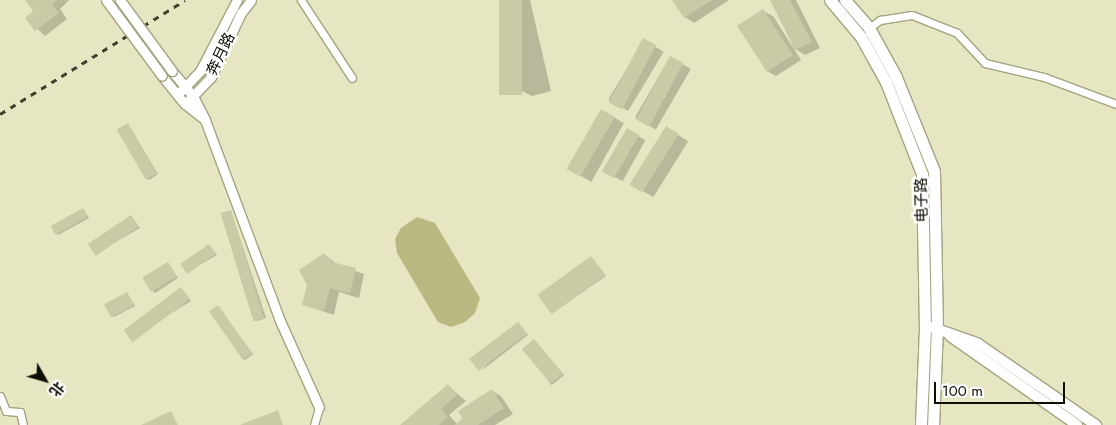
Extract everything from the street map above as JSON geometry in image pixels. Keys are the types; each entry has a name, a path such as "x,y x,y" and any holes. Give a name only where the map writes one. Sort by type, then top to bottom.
{"main road":[{"name":"电子路","path":"830,0 861,37 886,82 922,174 931,327 933,425"},
{"name":"电子路","path":"845,0 869,28 896,77 934,171 931,327 921,425"},
{"path":"931,327 1077,425"},
{"path":"931,327 977,343 1096,425"}],"street":[{"path":"106,0 185,104 205,120"},
{"path":"120,0 193,96 205,120 281,324 319,407 314,425"},
{"path":"178,94 200,71 237,0"},
{"name":"奔月路","path":"185,104 211,77 241,13 251,0"},
{"path":"301,0 352,78"},
{"path":"869,28 880,20 912,15 957,32 986,62 1044,77 1116,104"},
{"path":"0,396 6,411 20,412 23,425"}],"green space":[{"path":"417,217 435,223 480,298 475,313 465,322 451,327 438,322 397,253 395,239 401,228"}],"building":[{"path":"25,0 57,0 52,4 59,13 35,31 25,18 33,11"},
{"path":"499,0 522,0 522,95 499,95"},
{"path":"672,0 712,0 684,18"},
{"path":"770,0 790,0 812,42 795,50"},
{"path":"763,9 793,55 767,72 737,26"},
{"path":"643,38 656,45 622,109 609,102"},
{"path":"670,56 683,63 649,127 636,120"},
{"path":"601,109 615,117 580,177 566,169"},
{"path":"128,123 157,173 146,180 117,130"},
{"path":"666,126 679,134 642,192 629,185"},
{"path":"627,128 639,135 614,178 602,171"},
{"path":"83,208 88,217 55,235 51,226"},
{"path":"231,210 264,318 254,321 220,213"},
{"path":"131,215 139,227 96,256 88,244"},
{"path":"209,244 216,254 187,274 180,264"},
{"path":"324,253 332,262 356,268 350,293 330,288 324,311 302,305 307,285 299,270"},
{"path":"591,256 605,275 552,314 538,295"},
{"path":"168,262 177,277 151,292 142,277"},
{"path":"181,287 190,299 133,342 123,330"},
{"path":"127,292 134,305 111,317 104,304"},
{"path":"218,305 252,353 243,360 209,311"},
{"path":"518,322 527,334 478,371 469,359"},
{"path":"534,339 563,373 551,384 522,349"},
{"path":"448,384 457,395 441,409 448,417 439,425 400,425"},
{"path":"492,389 504,408 478,425 454,425 463,419 458,411"},
{"path":"278,410 283,425 240,425"},
{"path":"171,411 178,425 141,425"}],"railway":[{"path":"0,114 185,0"}]}
